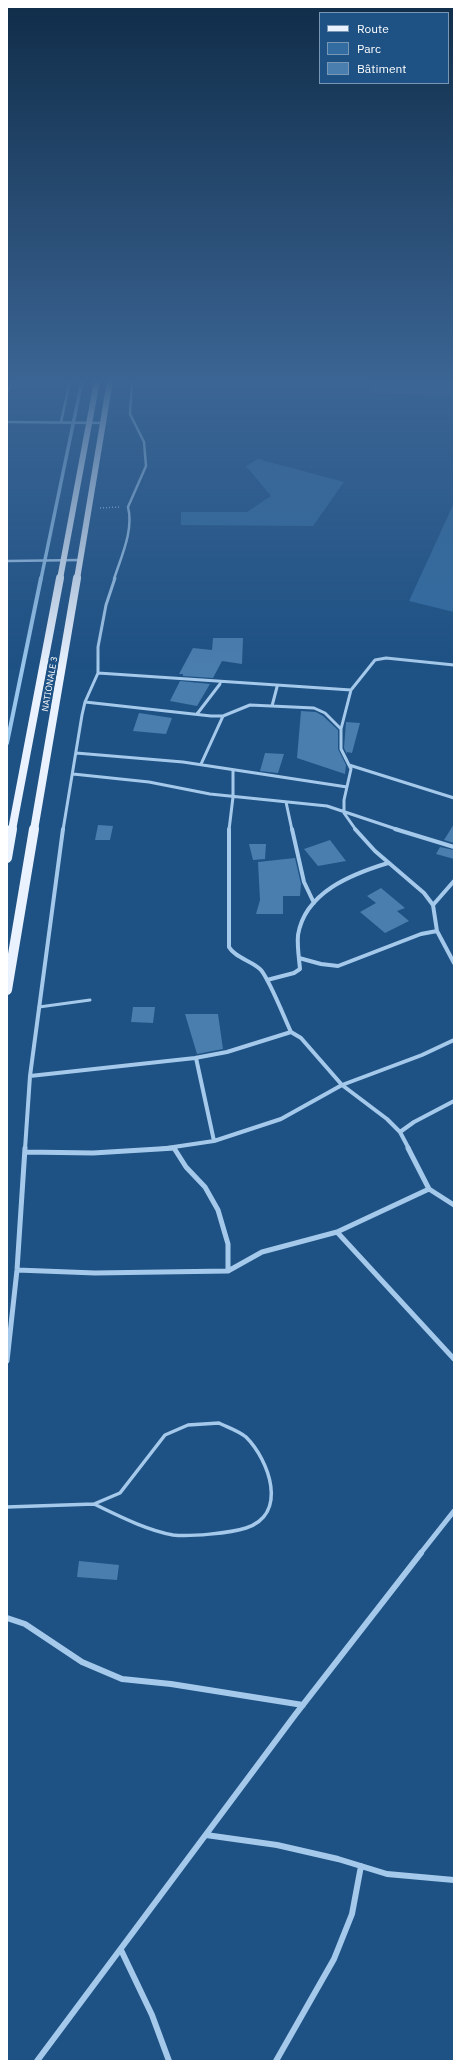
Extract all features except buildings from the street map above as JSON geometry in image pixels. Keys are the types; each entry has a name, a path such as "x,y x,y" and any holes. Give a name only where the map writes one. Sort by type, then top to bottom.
{"main road":[{"name":"NATIONALE 3","path":"7,858 78,478"},
{"name":"NATIONALE 3","path":"7,990 81,560 93,478"}],"street":[{"path":"7,1361 18,1270 30,1076 76,753 85,702 98,673 98,647 106,605 127,539 130,514 128,507 141,478"},
{"path":"7,561 81,560"},
{"path":"454,665 379,659 375,660 351,690 341,729 341,749 349,765 350,773 344,800 344,813 356,829 388,863 424,893 433,905 437,931 454,963"},
{"path":"98,673 184,679 220,684 351,690"},
{"path":"197,714 220,684"},
{"path":"272,706 277,687"},
{"path":"85,702 223,716 250,705 314,708 321,710 341,729"},
{"path":"201,764 223,716"},
{"path":"76,753 201,764 347,787"},
{"path":"349,765 454,798"},
{"path":"233,770 233,797 229,829 228,947 235,954 257,966 267,980 291,1032 301,1038 342,1084 387,1118 400,1132 428,1189 454,1205"},
{"path":"73,774 149,782 179,789 233,797 327,806 344,813 454,847"},
{"path":"286,802 304,882 314,903"},
{"path":"267,980 297,972 300,969 298,932 314,903 329,889 357,874 388,863"},
{"path":"433,905 454,881"},
{"path":"299,958 321,964 338,966 421,934 437,931"},
{"path":"30,1076 196,1058 220,1054 273,1036 291,1032"},
{"path":"26,1152 93,1153 174,1148 214,1141 281,1119 342,1084 422,1055 454,1040"},
{"path":"196,1058 214,1141"},
{"path":"400,1132 414,1122 454,1101"},
{"path":"174,1148 186,1167 205,1187 218,1210 228,1244 228,1271"},
{"path":"18,1270 95,1273 228,1271 262,1252 337,1232 428,1189"},
{"path":"337,1232 454,1359"},
{"path":"36,2061 121,1950 303,1704 454,1511"},
{"path":"7,1618 25,1624 82,1662 122,1679 171,1684 303,1704"},
{"path":"206,1835 276,1845 387,1874 454,1880"},
{"path":"276,2061 334,1959 352,1914 361,1866"},
{"path":"121,1950 152,2015 169,2061"}],"lane":[{"path":"39,1006 90,1000"},
{"path":"7,1508 94,1504 120,1493 165,1435 188,1425 219,1423 245,1436 262,1457 270,1476 271,1500 263,1518 247,1528 223,1533 174,1535 126,1520 94,1504"}],"green space":[{"path":"256,478 327,478 344,482 313,526 181,525 181,512 247,512 271,496"},
{"path":"454,503 454,612 409,601"}],"waterway":[{"path":"41,579 62,478"},
{"path":"7,743 41,578"}]}
